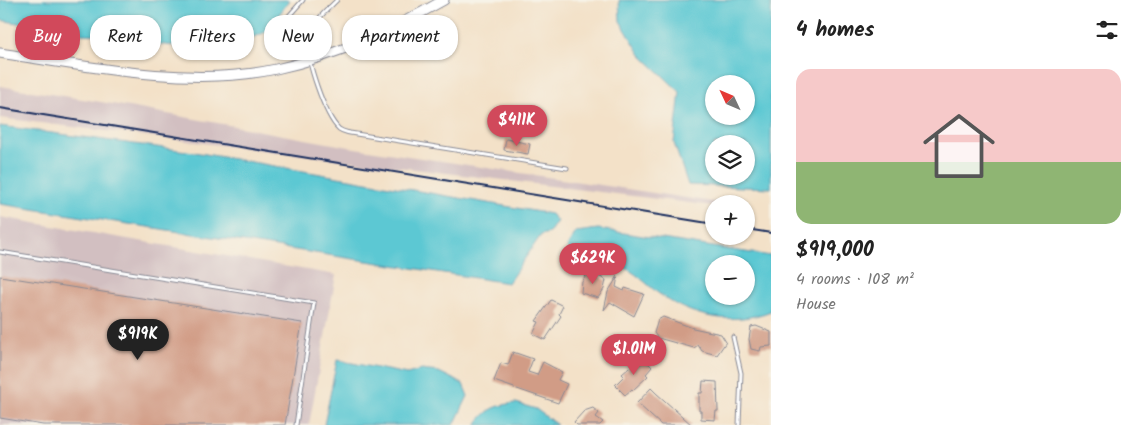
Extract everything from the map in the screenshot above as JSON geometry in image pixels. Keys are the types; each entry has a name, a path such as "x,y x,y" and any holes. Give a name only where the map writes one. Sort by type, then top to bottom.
{"street":[{"path":"332,54 395,28 444,0"},
{"path":"0,53 112,70 208,76 275,69 308,60"}],"lane":[{"path":"290,15 303,0"},
{"path":"322,15 337,0"},
{"path":"308,60 333,120 344,132 567,168"},
{"path":"0,252 314,303 296,425"},
{"path":"734,337 741,373 739,425"}],"shaded area":[{"path":"0,86 101,102 355,148 705,201 705,205 0,118"},
{"path":"0,217 336,275 309,425 0,425"}],"water":[{"path":"0,0 290,0 279,15 264,15 264,33 254,37 254,15 171,15 171,46 161,45 161,15 90,15 90,34 80,34 80,15 15,15 15,23 0,20"},
{"path":"619,0 771,0 771,188 688,185 674,143 680,92 641,55 620,21"},
{"path":"0,126 194,152 551,214 557,221 549,233 541,235 508,283 0,204"},
{"path":"598,229 771,256 771,311 757,316 742,318 713,317 698,314 671,302 625,268 605,262 578,262 567,247 576,232"},
{"path":"337,360 407,374 421,370 439,372 463,384 468,396 454,425 324,425"},
{"path":"516,403 536,409 557,425 476,425 484,415 493,409"}],"building":[{"path":"506,139 530,144 528,154 504,150"},
{"path":"589,271 606,280 604,289 598,298 581,293 582,282"},
{"path":"0,276 302,323 285,425 43,425 0,418"},
{"path":"618,276 616,287 624,291 625,288 644,294 634,316 610,302 604,310 608,292"},
{"path":"551,300 563,306 559,314 561,316 545,340 533,334 539,322 536,321"},
{"path":"663,317 693,328 721,334 726,342 717,355 702,351 698,345 694,348 658,338 654,333 658,320"},
{"path":"756,326 771,332 771,346 761,347 760,351 751,349 749,339 751,327"},
{"path":"513,352 533,359 528,372 537,375 543,362 562,372 558,380 567,384 558,403 494,381 501,363 508,365"},
{"path":"642,357 652,367 646,374 648,376 625,395 615,385 624,376 622,374"},
{"path":"703,381 717,382 718,411 716,411 715,420 701,419 699,393 702,393"},
{"path":"651,388 692,425 661,425 637,403"},
{"path":"593,408 599,413 596,417 603,422 600,425 577,425 574,422 584,411"}],"railway":[{"path":"0,108 705,223"},
{"path":"755,230 771,233"}]}
